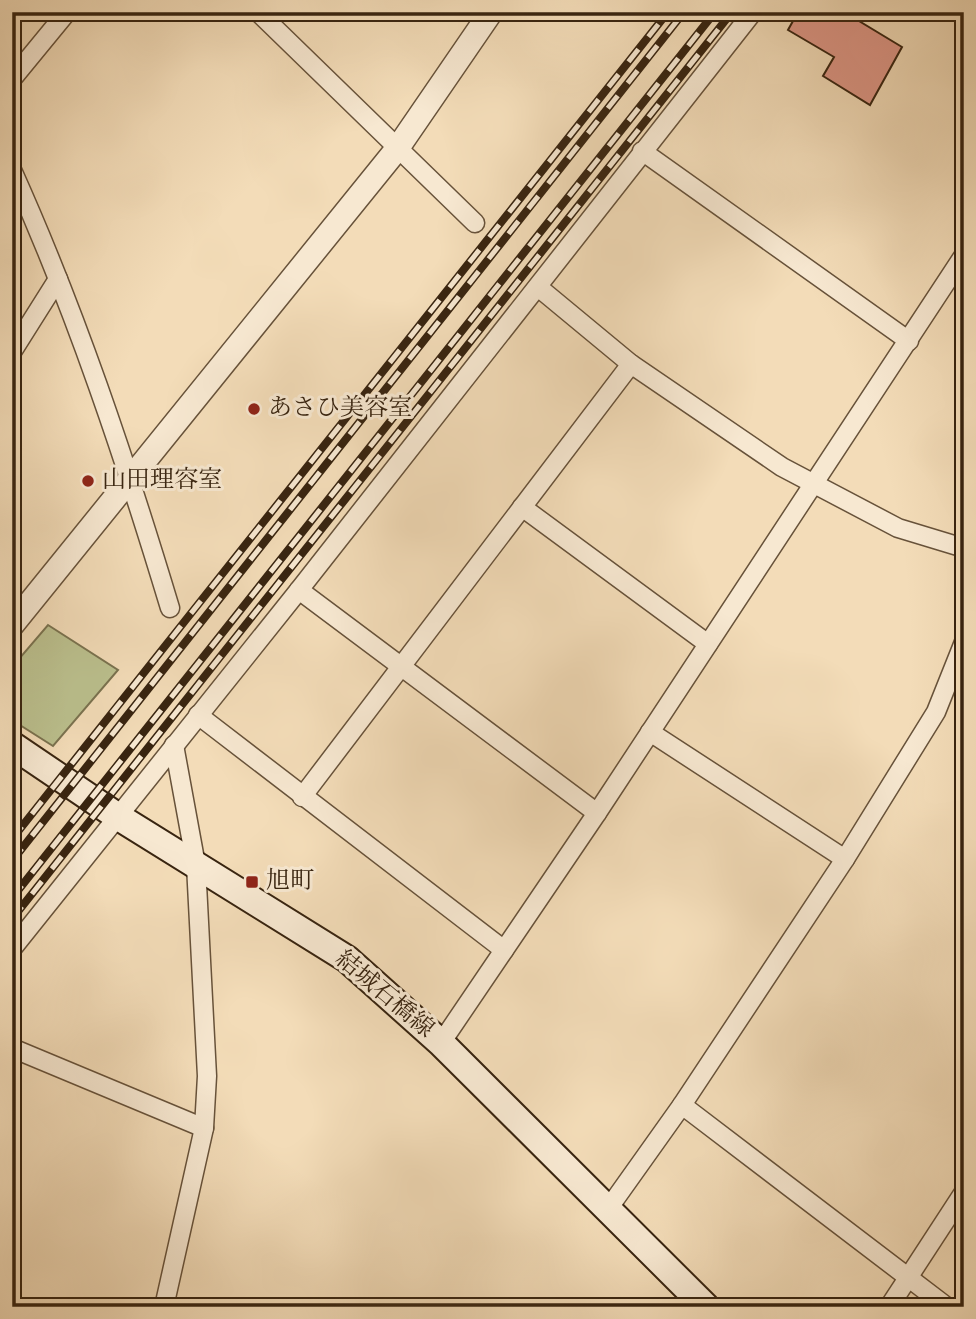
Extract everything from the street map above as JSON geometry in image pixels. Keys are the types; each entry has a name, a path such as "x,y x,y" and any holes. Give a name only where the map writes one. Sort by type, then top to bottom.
{"main road":[{"name":"結城石橋線","path":"12,745 117,816 347,959 441,1043 706,1307"}],"street":[{"path":"12,79 67,12"},
{"path":"258,12 279,20 397,149 475,223"},
{"path":"12,625 397,149 491,12"},
{"path":"12,949 299,590 752,12"},
{"path":"642,151 909,341"},
{"path":"12,170 58,279 130,478 170,608"},
{"path":"441,1043 597,813 964,255"},
{"path":"12,352 58,279"},
{"path":"538,287 631,364 782,467 898,528 964,548"},
{"path":"302,797 631,364"},
{"path":"522,507 708,644"},
{"path":"299,590 597,813"},
{"path":"608,1209 682,1105 845,859 936,712 964,642"},
{"path":"198,715 504,950"},
{"path":"650,732 845,859"},
{"path":"164,1307 204,1128 207,1076 196,865 174,745"},
{"path":"12,1048 204,1128"},
{"path":"682,1105 947,1307"},
{"path":"889,1307 964,1192"},
{"path":"12,1303 18,1307"}],"green space":[{"path":"48,625 118,670 53,746 12,720 12,667"}],"building":[{"path":"798,12 844,12 902,47 870,105 823,76 834,57 788,30"}],"railway":[{"path":"12,839 668,12"},
{"path":"12,861 684,12"},
{"path":"12,898 715,12"},
{"path":"12,919 732,12"}],"place":[{"name":"あさひ美容室","path":"254,409"},
{"name":"山田理容室","path":"88,481"},
{"name":"旭町","path":"252,882"}]}
